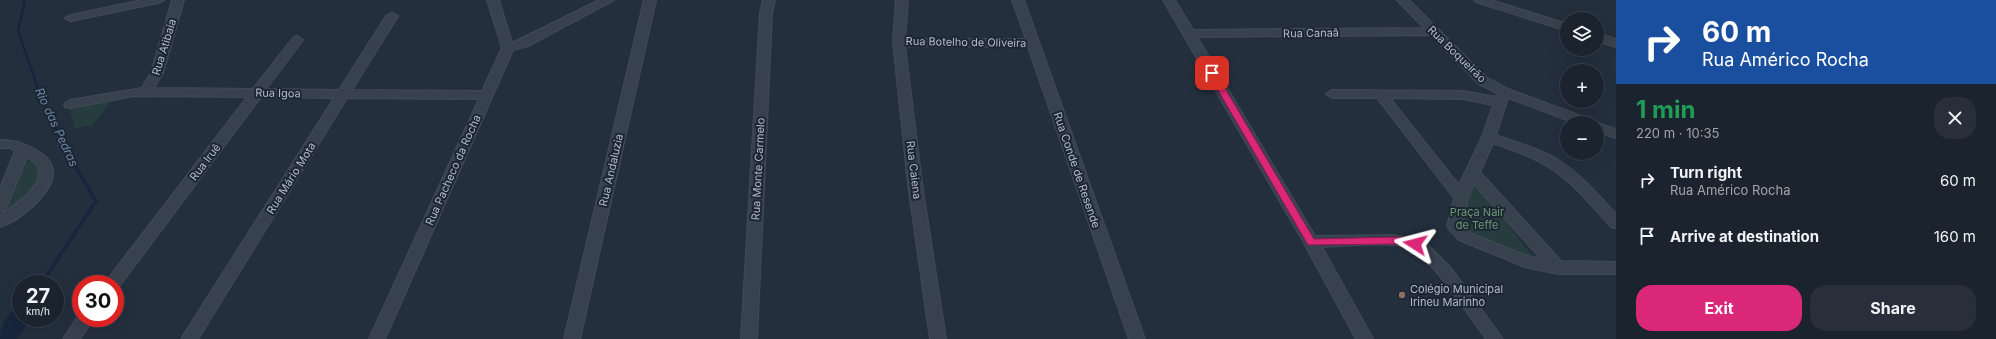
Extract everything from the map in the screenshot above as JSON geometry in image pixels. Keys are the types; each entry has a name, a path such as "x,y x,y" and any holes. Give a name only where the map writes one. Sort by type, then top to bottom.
{"street":[{"path":"71,18 158,0"},
{"name":"Rua Atibaia","path":"146,92 157,73 178,0"},
{"path":"493,0 508,48 524,43 608,0"},
{"name":"Rua Andaluzia","path":"572,339 650,0"},
{"name":"Rua Monte Carmelo","path":"749,339 766,13 769,0"},
{"name":"Rua Caiena","path":"902,0 899,42 915,184 938,339"},
{"name":"Rua Conde de Resende","path":"1018,0 1136,339"},
{"path":"1168,0 1311,242 1365,339"},
{"name":"Rua Boqueirão","path":"1403,0 1476,75 1493,87 1503,97 1564,116"},
{"path":"1480,0 1560,26"},
{"name":"Rua Mário Mota","path":"189,339 345,94 392,16"},
{"name":"Rua Canaã","path":"1189,34 1433,31"},
{"path":"1604,39 1616,43"},
{"name":"Rua Iruê","path":"119,275 297,40"},
{"name":"Rua Botelho de Oliveira","path":"899,42 1032,43"},
{"name":"Rua Pacheco da Rocha","path":"377,339 508,48"},
{"name":"Rua Igoa","path":"70,104 127,92 486,95"},
{"path":"1332,94 1463,95 1503,97 1489,137 1461,197 1454,226 1464,236 1525,261 1558,268 1616,268"},
{"path":"1381,95 1461,197"},
{"path":"1604,130 1616,134"},
{"path":"1489,137 1537,155 1561,169 1572,177 1616,223"},
{"path":"0,206 12,146 36,156 43,162 46,173 45,180 34,196 26,204 0,222"},
{"path":"1472,173 1558,268"},
{"path":"1311,242 1398,241 1415,244 1423,248 1436,261 1494,339 1502,339"},
{"path":"71,339 80,327"}],"green space":[{"path":"114,98 92,125 75,129 69,107"},
{"path":"34,159 40,164 39,186 15,209 8,209 7,203 22,164"},
{"name":"Praça Nair de Teffe","path":"1469,182 1477,184 1535,260 1447,232 1460,198"}],"waterway":[{"name":"Rio das Pedras","path":"25,0 18,31 40,94 67,152"},
{"name":"Rio das Pedras","path":"47,275 96,201 66,151"},
{"name":"Rio das Pedras","path":"5,339 13,327"}],"place":[{"name":"Colégio Municipal Irineu Marinho","path":"1402,295"}],"route":[{"path":"1212,73 1311,242 1398,241 1415,244"}]}
